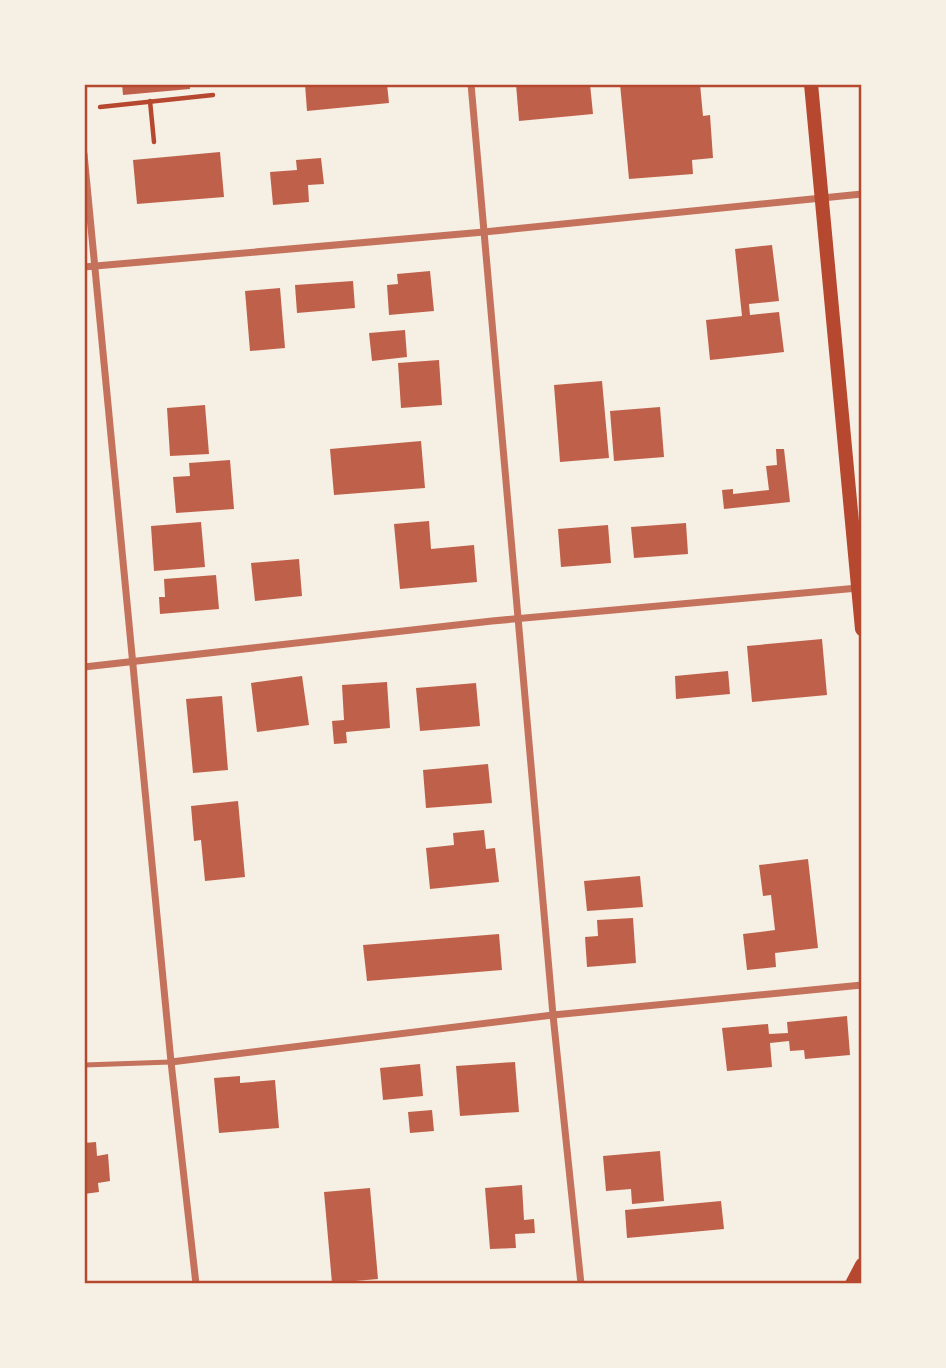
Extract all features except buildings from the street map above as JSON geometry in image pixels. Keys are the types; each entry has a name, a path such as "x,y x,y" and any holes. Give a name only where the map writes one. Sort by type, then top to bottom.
{"main road":[{"path":"811,84 862,629"},
{"path":"852,1284 862,1265"}],"street":[{"path":"471,84 553,1015 581,1284"},
{"path":"84,154 171,1062 196,1284"},
{"path":"84,267 484,232 862,194"},
{"path":"84,667 518,620 860,588"},
{"path":"171,1062 553,1015 862,985"}],"lane":[{"path":"84,1065 171,1062"}],"path":[{"path":"100,107 213,95"},
{"path":"150,102 154,142"}]}
